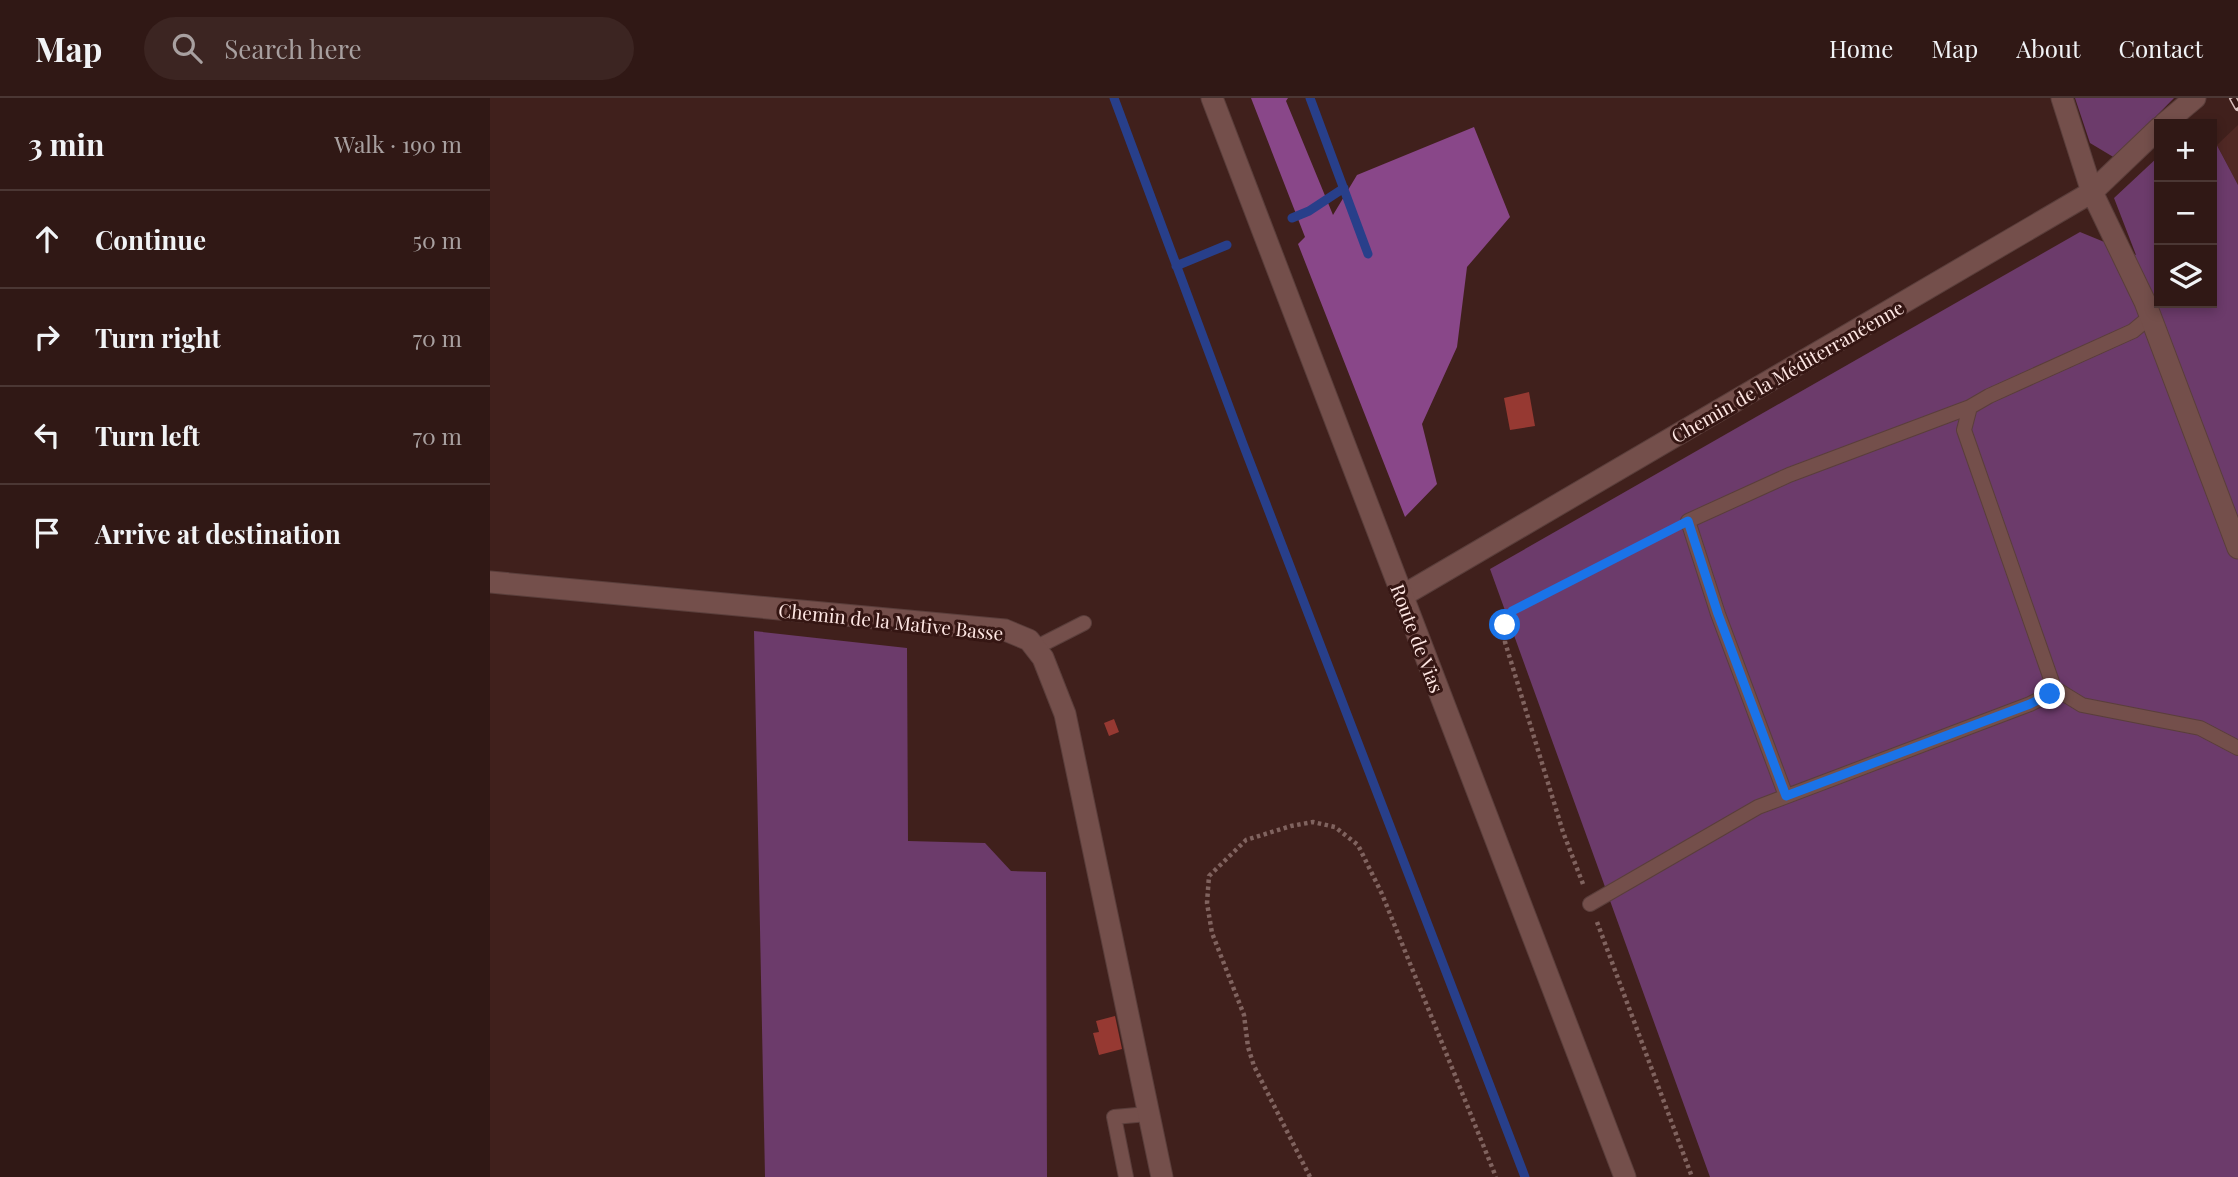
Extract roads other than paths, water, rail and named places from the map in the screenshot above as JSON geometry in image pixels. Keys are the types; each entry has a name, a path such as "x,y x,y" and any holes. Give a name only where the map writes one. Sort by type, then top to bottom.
{"street":[{"name":"Route de Vias","path":"1212,98 1625,1177"},
{"path":"2062,98 2092,192 2151,316 2238,548"},
{"path":"2170,119 2194,98"},
{"name":"Chemin de la Méditerranéenne","path":"1402,596 2092,192 2154,133"},
{"name":"Chemin de la Mative Basse","path":"490,582 1004,631 1029,640 1035,648"},
{"path":"1035,648 1043,659 1065,714 1162,1177"}],"lane":[{"path":"1786,796 1718,614 1688,521 1788,475 1970,408 2133,331 2151,316"},
{"path":"1590,904 1758,807 2030,704 2050,694 2052,682 1964,430 1970,408"},
{"path":"1035,648 1084,623"},
{"path":"2051,686 2082,705 2200,727 2238,748"},
{"path":"1126,1177 1114,1117 1149,1114"}],"waterway":[{"path":"1114,98 1243,444 1525,1177"},
{"path":"1310,98 1368,254"},
{"path":"1292,218 1309,211 1344,188"},
{"path":"1176,266 1227,245"}],"railway":[{"path":"2233,98 2238,107"}]}
